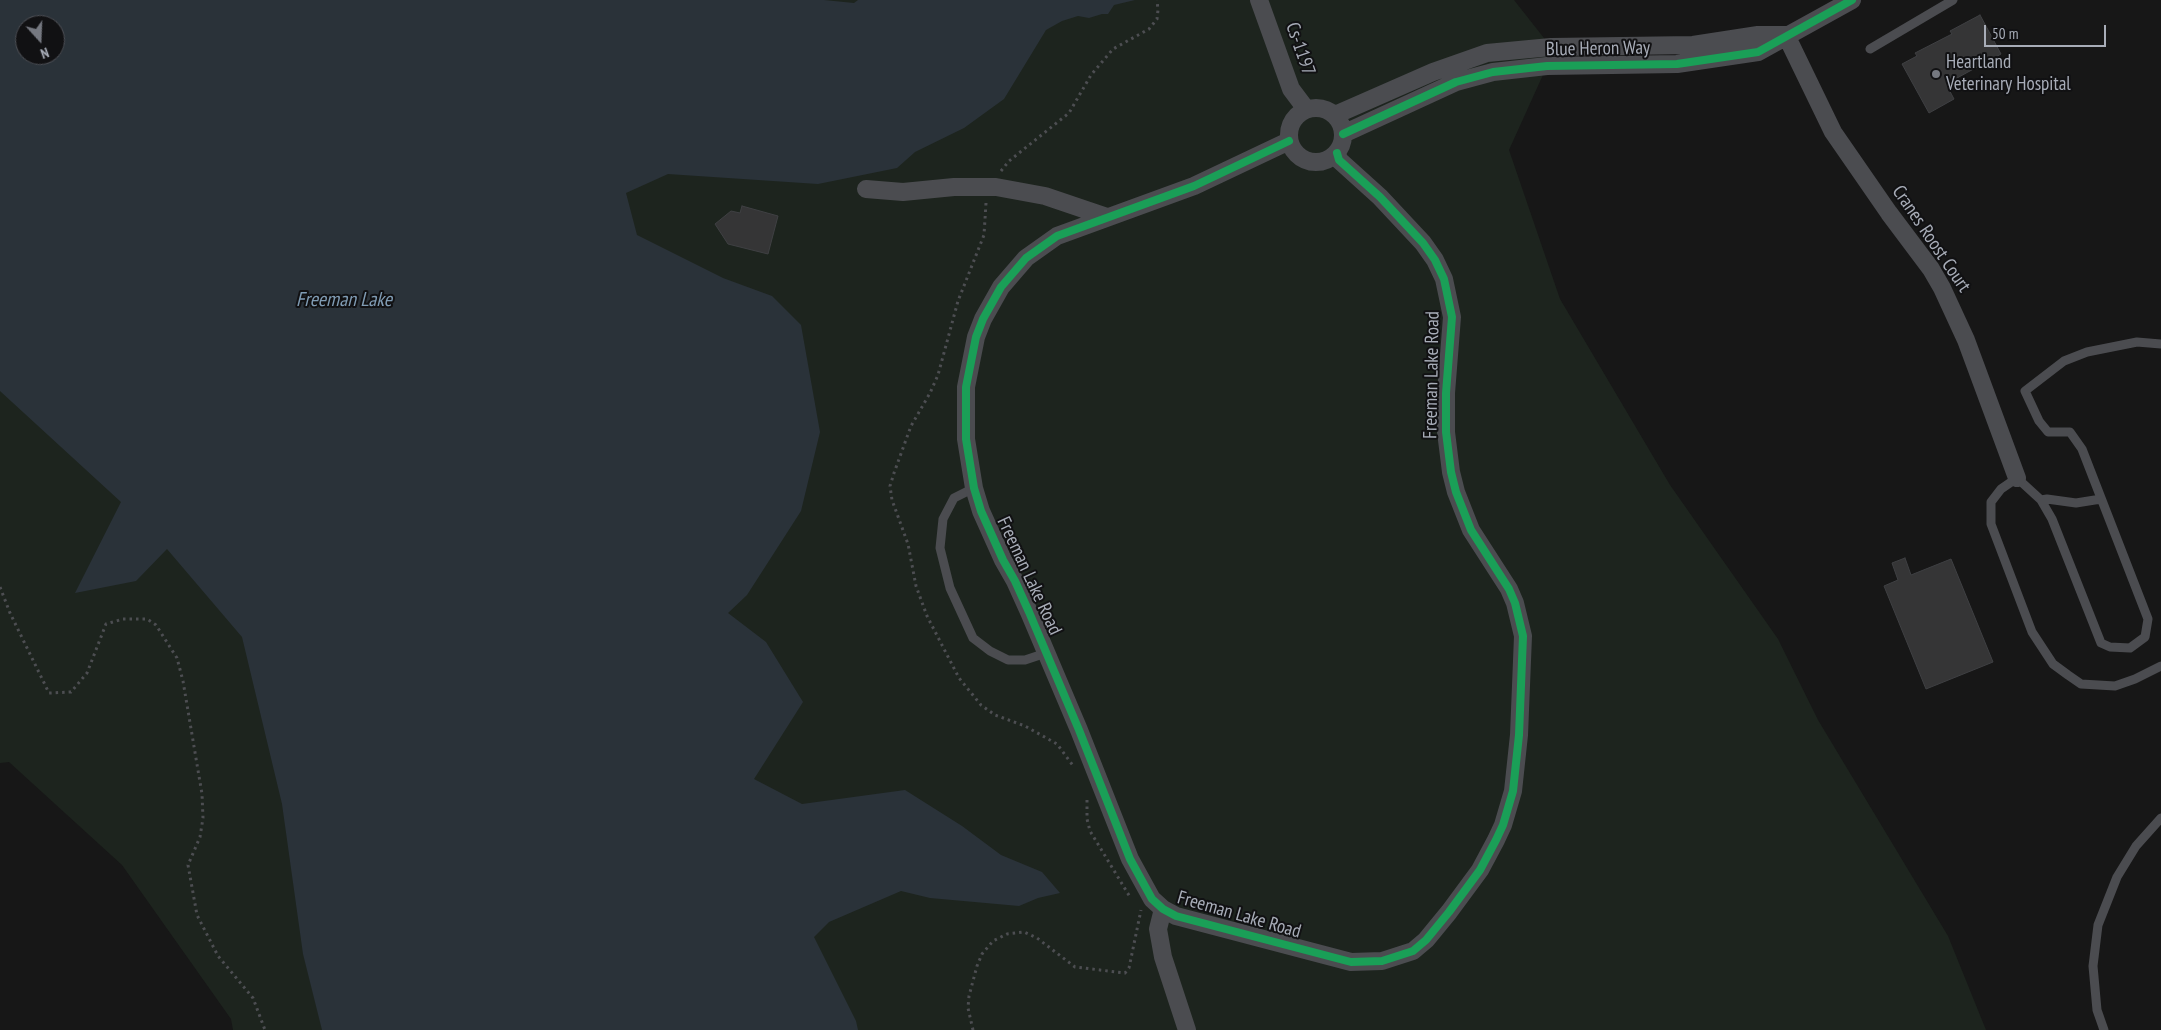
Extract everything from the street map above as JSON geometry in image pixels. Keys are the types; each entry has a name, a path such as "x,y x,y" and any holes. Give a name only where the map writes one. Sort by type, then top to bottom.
{"street":[{"name":"Cs-1197","path":"1259,0 1290,89 1306,109"},
{"name":"Blue Heron Way","path":"1343,134 1456,82 1493,72 1547,66 1678,64 1758,52 1852,0"},
{"name":"Blue Heron Way","path":"1335,115 1433,72 1487,53 1551,47 1693,45 1758,35 1786,35"},
{"name":"Cranes Roost Court","path":"1786,35 1833,132 1931,269 1942,288 1966,340 2018,478"},
{"path":"1317,107 1327,109 1335,115 1342,124 1343,134 1341,146 1337,153 1325,161 1312,162 1303,159 1294,152 1289,141 1291,123 1297,114 1306,109 1317,107"},
{"name":"Freeman Lake Road","path":"1289,141 1194,186 1057,236 1026,258 1001,287 983,319 971,354 966,387 966,439 974,488 992,535 1022,596 1046,652 1090,756 1130,859 1152,899 1163,909 1176,916 1351,962 1382,961 1413,951 1449,912 1480,870 1503,824 1513,791 1519,735 1522,628 1516,603 1509,589 1471,530 1458,499 1451,472 1446,432 1446,393 1452,336 1449,298 1444,279 1435,260 1423,242 1380,197 1339,160 1337,153"},
{"path":"866,189 904,192 954,186 992,187 1045,196 1107,217"},
{"path":"1163,909 1158,929 1163,957 1187,1030"}],"lane":[{"path":"1870,49 1953,0"},
{"path":"2161,344 2137,342 2087,352 2064,361 2025,391 2039,421 2048,432 2070,432 2082,449 2148,619 2145,637 2130,648 2110,647 2101,642 2052,519 2041,500 2018,478 2001,489 1992,502 1991,524 2032,632 2060,670 2081,684 2115,686 2128,682 2161,666"},
{"path":"974,488 954,498 943,519 940,548 950,588 973,638 990,652 1008,660 1025,660 1046,652"},
{"path":"2041,500 2047,499 2076,503 2101,499"},
{"path":"2104,1030 2097,1010 2094,966 2098,925 2116,877 2136,846 2161,818"}],"path":[{"path":"1076,770 1057,744 1025,726 995,716 981,705 959,678 927,616 916,586 908,544 892,500 890,486 911,426 938,375 958,301 984,235 988,196 997,176 1009,160 1055,126 1069,113 1091,75 1113,49 1149,29 1157,19 1157,0"},
{"path":"0,587 10,613 49,693 72,692 86,673 106,624 123,619 147,619 156,625 177,658 183,681 202,794 203,818 200,837 188,865 198,915 218,956 253,998 264,1030"},
{"path":"1087,798 1087,819 1090,831 1133,900"},
{"path":"973,1030 968,1008 969,996 982,954 993,941 1007,934 1024,932 1037,938 1075,967 1125,973 1129,968 1142,911 1137,906"}],"shaded area":[{"path":"0,0 1514,0 1551,47 1547,66 1509,150 1560,299 1670,485 1778,639 1818,720 1948,936 1986,1030 233,1030 231,1019 122,865 9,762 0,763"}],"water":[{"name":"Freeman Lake","path":"0,0 824,0 854,3 858,0 1135,0 1114,5 1108,14 1089,18 1078,16 1062,21 1046,30 1004,99 964,128 915,152 897,168 818,184 668,174 626,193 637,235 723,278 772,296 801,325 820,432 801,511 747,595 728,613 766,642 803,702 754,779 802,804 905,790 962,826 1001,855 1042,872 1060,893 1038,898 1019,906 930,898 901,891 829,922 814,937 856,1021 858,1030 322,1030 303,954 282,804 242,637 167,549 136,581 75,593 121,502 0,391"}],"building":[{"name":"Heartland Veterinary Hospital","path":"1980,15 2001,54 1946,84 1954,99 1929,113 1902,64 1917,56 1915,53 1952,34 1950,31"},
{"path":"742,206 778,216 768,254 728,244 715,224 731,211 740,213"},
{"path":"1905,558 1911,575 1951,559 1993,662 1926,689 1884,586 1898,580 1892,563"}],"cycle path":[{"path":"1343,134 1456,82 1493,72 1547,66 1677,64 1758,52 1852,0"},
{"path":"1289,141 1194,186 1057,236 1026,258 1001,287 983,319 976,337 966,387 966,439 974,488 981,511 1029,612 1079,730 1130,859 1152,899 1163,909 1176,916 1351,962 1382,961 1413,951 1426,940 1480,870 1503,825 1513,791 1519,735 1523,636 1515,603 1509,589 1471,530 1456,492 1451,472 1446,432 1446,393 1452,317 1444,279 1435,260 1423,243 1380,197 1339,160 1337,153"}],"place":[{"name":"Heartland Veterinary Hospital","path":"1936,74"}]}
